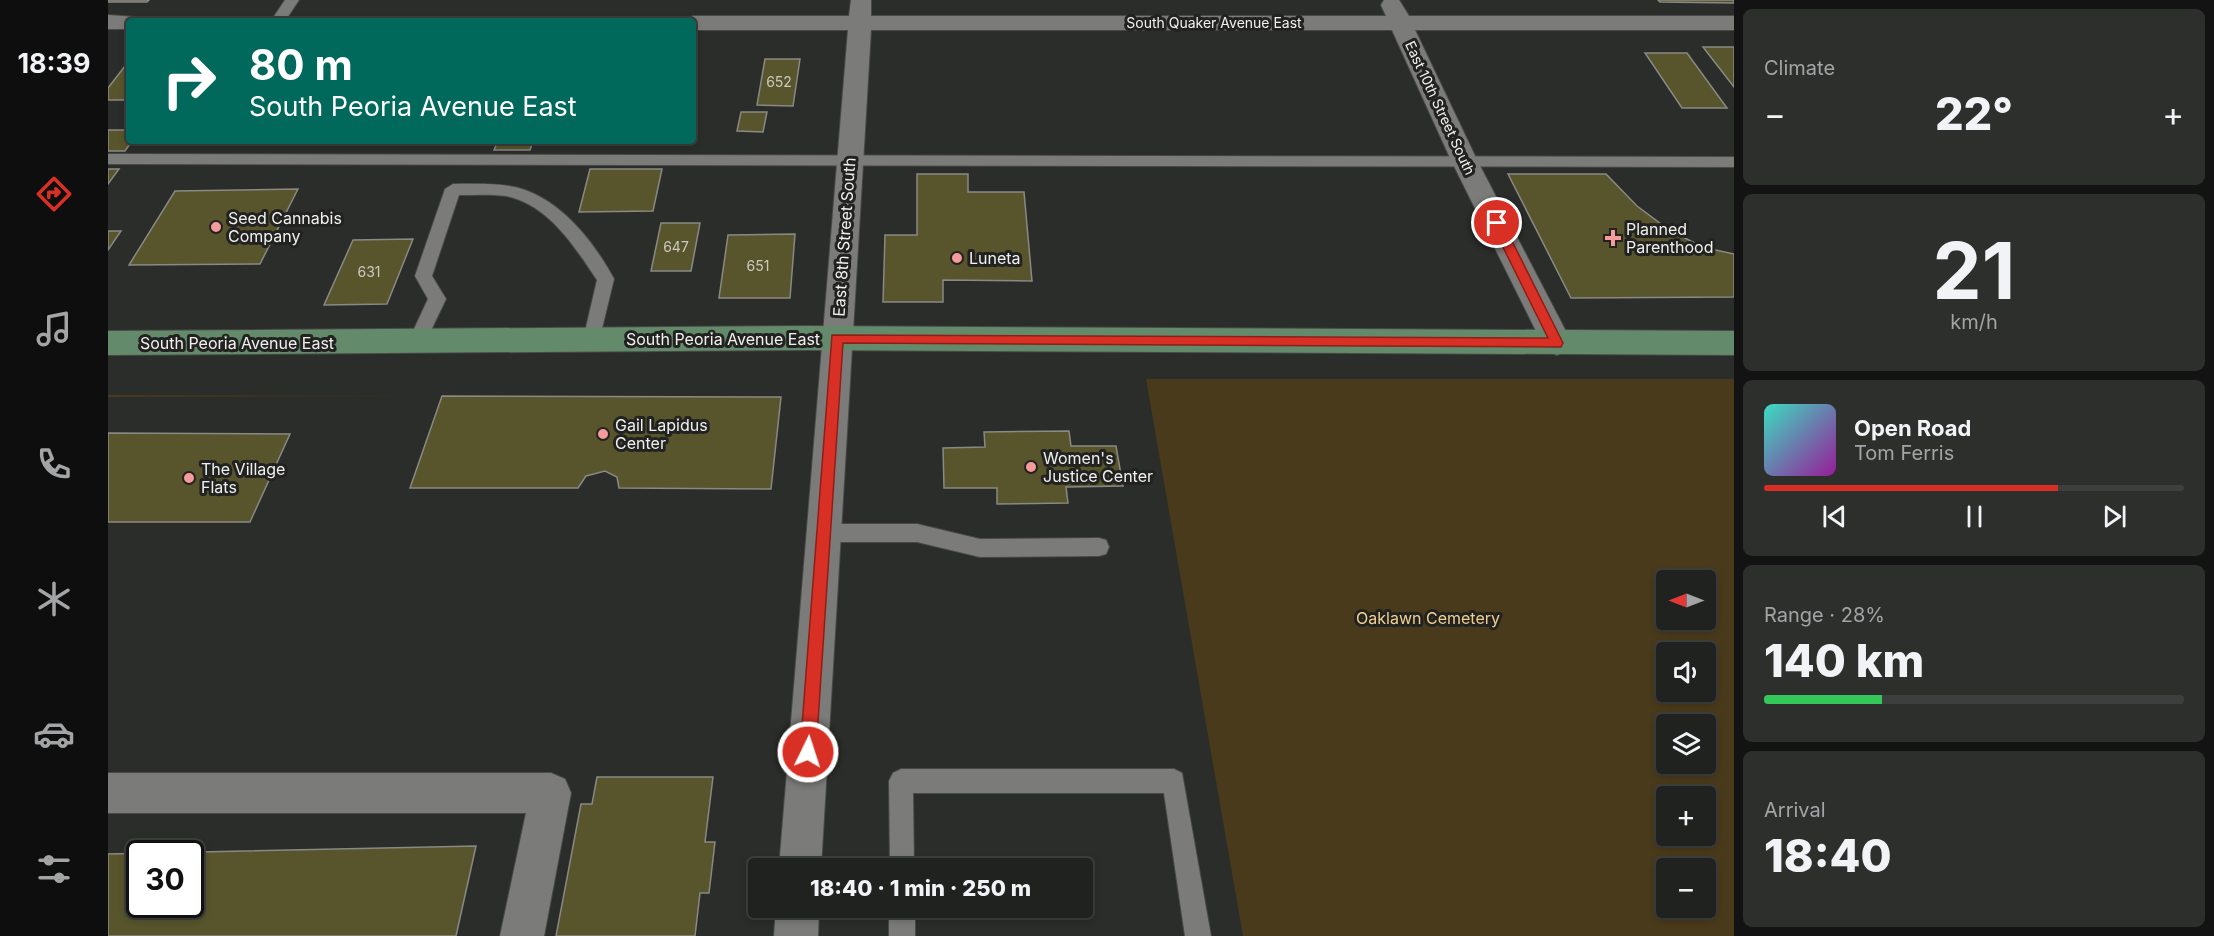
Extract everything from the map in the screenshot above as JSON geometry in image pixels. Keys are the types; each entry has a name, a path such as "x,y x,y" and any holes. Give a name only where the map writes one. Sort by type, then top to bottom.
{"main road":[{"name":"South Peoria Avenue East","path":"108,343 837,338 1734,342"}],"street":[{"name":"South Quaker Avenue East","path":"696,23 860,11 1395,11 1734,23"},
{"name":"East 8th Street South","path":"801,858 860,11"},
{"name":"East 10th Street South","path":"1395,11 1464,160 1557,343"},
{"path":"108,22 126,22"},
{"path":"108,793 551,793 522,936"},
{"path":"796,936 797,918"}],"lane":[{"path":"280,18 292,0"},
{"path":"108,159 1464,160 1733,164"},
{"path":"417,342 437,299 423,276 453,189 509,191 549,208 585,249 606,279 592,340"},
{"path":"823,533 917,533 980,548 1099,547"},
{"path":"902,858 902,781 1174,781 1198,936"},
{"path":"902,918 902,936"}],"green space":[{"name":"Oaklawn Cemetery","path":"1146,379 1734,379 1734,936 1243,936"},
{"path":"108,395 427,396 108,397"}],"building":[{"path":"108,0 149,0 147,2 108,2"},
{"path":"1658,0 1734,0 1734,3 1660,2"},
{"path":"1703,47 1734,47 1734,87"},
{"path":"1645,53 1687,53 1727,108 1682,108"},
{"path":"765,59 800,59 793,106 757,105"},
{"path":"126,66 126,100 108,100 108,88"},
{"path":"741,112 767,112 763,132 737,131"},
{"path":"108,130 126,130 126,144 130,144 125,151 108,151"},
{"path":"497,144 532,144 530,150 494,150"},
{"path":"108,169 119,169 108,184"},
{"path":"590,169 662,169 653,211 579,212"},
{"name":"Luneta","path":"917,174 968,174 968,192 1024,192 1032,281 943,280 943,302 883,302 885,235 917,235"},
{"name":"Planned Parenthood","path":"1508,174 1606,174 1637,206 1668,229 1702,247 1734,254 1734,297 1571,298"},
{"name":"Seed Cannabis Company","path":"298,189 260,264 129,265 175,191"},
{"path":"661,223 700,223 691,271 651,271"},
{"path":"108,231 121,231 108,250"},
{"path":"795,234 790,298 719,298 728,235"},
{"path":"413,239 387,304 324,305 353,240"},
{"name":"Gail Lapidus Center","path":"442,396 781,397 771,489 619,488 617,477 605,471 586,476 578,488 410,488"},
{"name":"Women's Justice Center","path":"1069,431 1071,446 1116,446 1123,486 1066,487 1068,503 997,504 997,488 944,488 943,448 985,447 984,432"},
{"name":"The Village Flats","path":"108,433 290,434 250,522 108,522"},
{"path":"597,777 713,777 705,842 715,842 709,893 700,893 695,936 556,936 581,804 592,804"},
{"path":"476,846 456,936 108,936 108,854 126,854 126,918 204,918 204,852"}],"place":[{"name":"Seed Cannabis Company","path":"216,227"},
{"name":"Planned Parenthood","path":"1613,238"},
{"name":"Luneta","path":"957,258"},
{"name":"Gail Lapidus Center","path":"603,434"},
{"name":"Women's Justice Center","path":"1031,467"},
{"name":"The Village Flats","path":"189,478"}],"route":[{"path":"808,752 837,338 1557,343 1497,223"}]}
